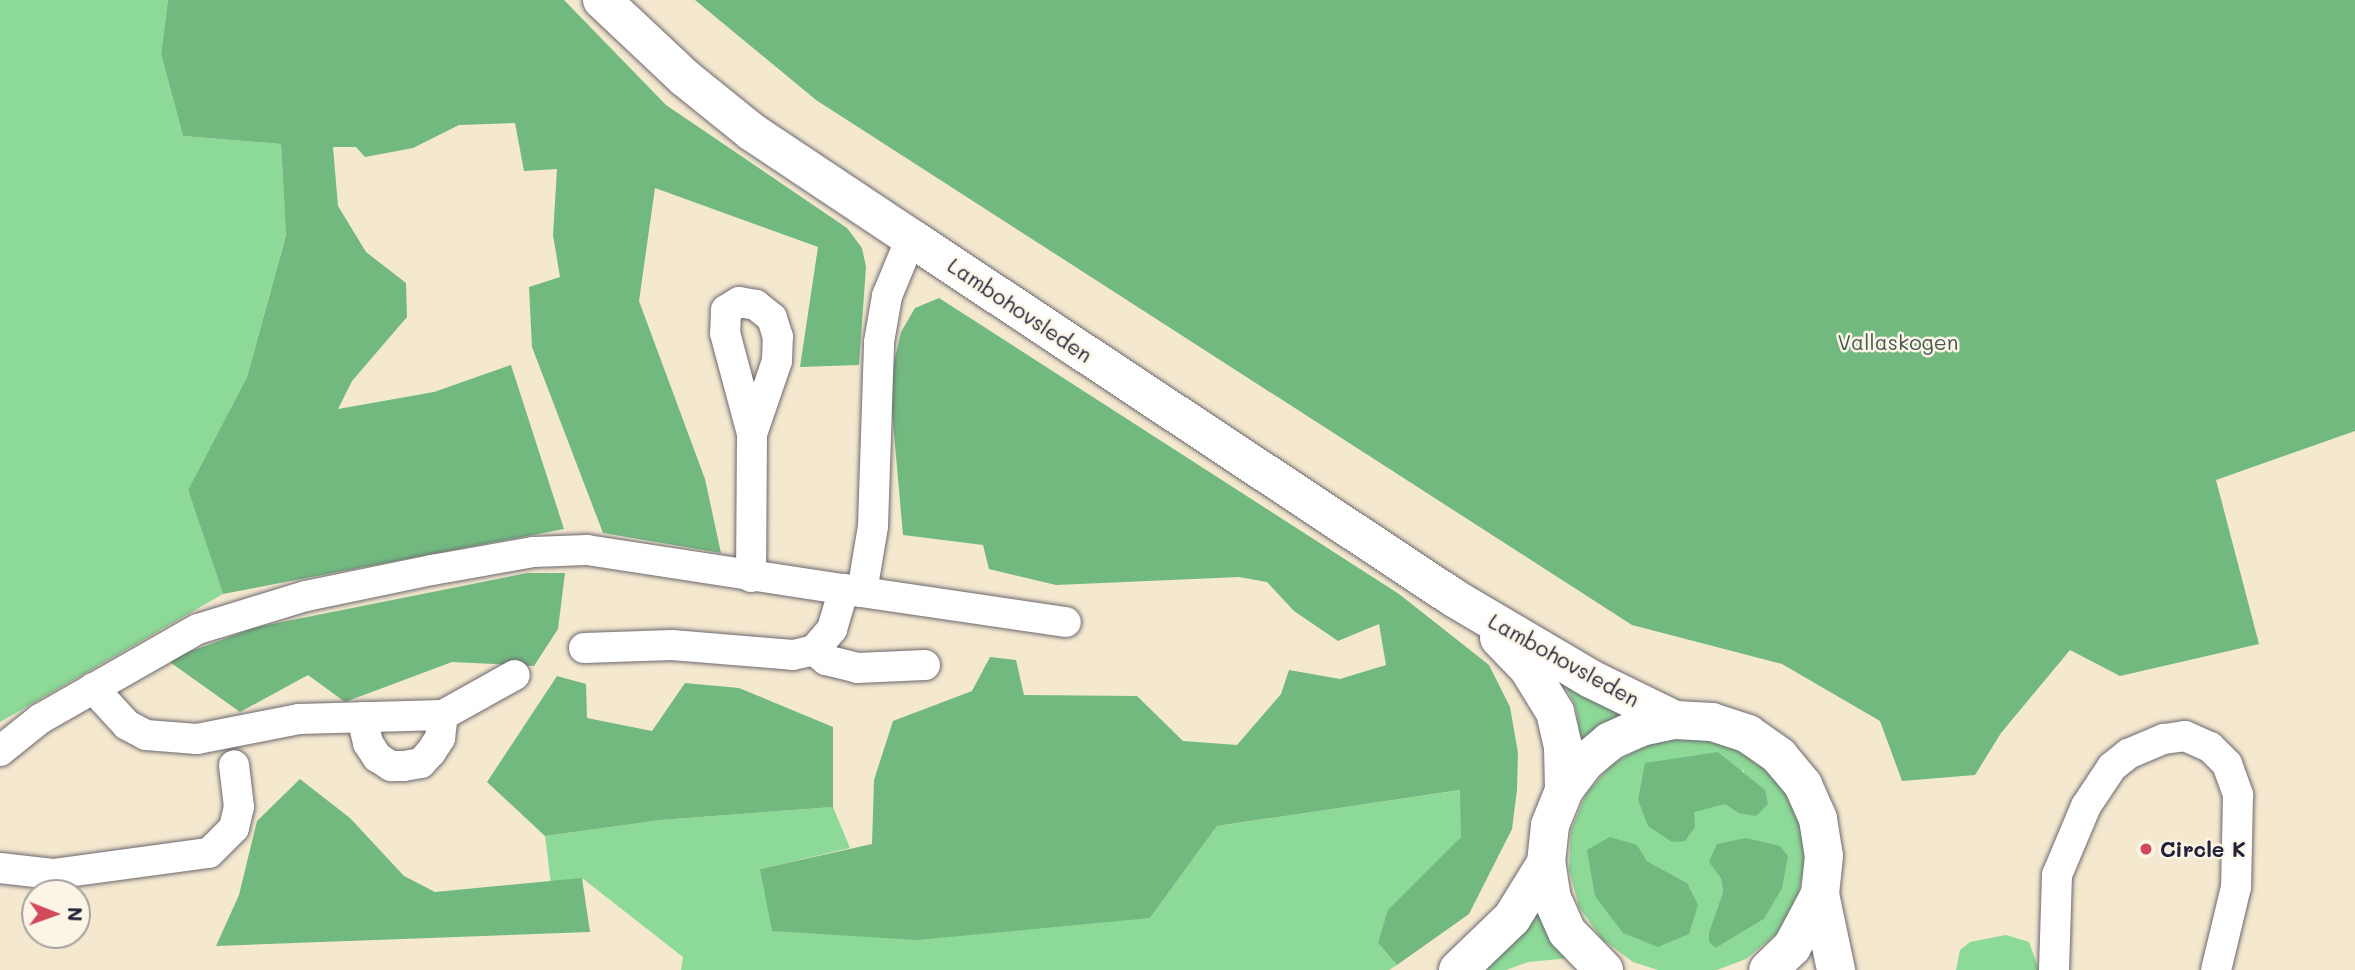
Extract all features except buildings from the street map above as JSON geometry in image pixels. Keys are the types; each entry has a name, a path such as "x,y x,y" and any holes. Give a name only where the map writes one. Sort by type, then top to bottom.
{"main road":[{"name":"Lambohovsleden","path":"602,0 685,78 752,132 1454,598 1591,679 1675,720"},
{"name":"Lambohovsleden","path":"1454,598 1503,642 1544,690 1563,746 1564,790"},
{"path":"1604,970 1567,932 1552,898 1546,863 1550,825 1564,790 1584,763 1610,741 1641,727 1675,720 1712,722 1748,734 1779,756 1803,785 1818,819 1824,856 1819,894 1792,947 1768,970"},
{"path":"1458,970 1512,918 1546,863"},
{"path":"1819,894 1836,970"}],"street":[{"path":"583,648 673,645 793,655 814,650 853,590 873,526 879,342 887,296 911,238"},
{"path":"751,576 752,434"},
{"path":"0,751 40,719 166,644 222,619 306,596 533,552 617,552 751,576 1066,622"},
{"path":"814,650 826,660 857,668 925,665"},
{"path":"93,688 127,725 171,738 221,736 299,719 443,715 515,675"},
{"path":"362,717 368,743 377,757 391,766 404,766 421,763 431,752 440,737 443,715"},
{"path":"2054,970 2057,875 2085,806 2112,767 2129,754 2164,739 2185,736 2210,747 2227,764 2238,795 2236,887 2216,970"},
{"path":"0,868 53,874 141,866 209,853 234,828 239,807 234,765"}],"green space":[{"path":"0,0 168,0 161,54 183,136 281,144 286,234 247,377 188,490 223,594 0,722"},
{"path":"168,0 564,0 666,105 847,228 862,248 866,267 859,365 800,367 818,247 655,188 639,301 705,479 721,553 603,533 532,347 529,287 560,277 553,235 557,169 524,171 515,123 459,125 413,148 365,157 356,147 333,147 338,206 366,252 406,283 407,317 352,381 338,409 434,392 511,365 564,529 223,594 188,490 247,377 286,235 281,144 183,136 161,54"},
{"name":"Vallaskogen","path":"695,0 2355,0 2355,431 2216,480 2259,644 2120,676 2070,650 2001,733 1975,775 1902,781 1880,721 1782,664 1632,625 816,100"},
{"path":"939,298 1399,594 1489,665 1510,707 1518,753 1517,790 1512,829 1469,914 1397,965 1378,943 1388,910 1461,837 1460,790 1217,826 1150,918 917,940 772,931 760,869 872,844 874,780 893,721 972,691 990,657 1016,660 1024,695 1137,696 1183,741 1237,745 1281,694 1289,670 1340,679 1386,665 1379,624 1338,641 1294,611 1267,582 1239,577 1056,585 989,569 983,545 903,535 891,400 893,367 901,332 915,308"},
{"path":"527,573 565,573 558,629 534,666 452,662 345,702 308,675 240,712 167,660 257,627"},
{"path":"1561,675 1630,712 1581,743 1576,708"},
{"path":"557,676 586,684 587,718 652,731 685,683 739,688 833,727 833,807 661,820 545,836 487,782"},
{"path":"1683,738 1722,743 1757,761 1784,789 1801,824 1805,863 1797,901 1776,934 1746,959 1717,970 1658,970 1633,962 1602,939 1579,907 1569,869 1571,830 1586,794 1611,765 1645,745","holes":["1744,770 1738,813 1725,804 1715,803 1694,812","1636,845 1647,861 1687,883 1658,947","1721,878 1764,919 1716,948 1709,932 1723,892"]},
{"path":"1718,752 1765,790 1768,804 1756,816 1738,813 1725,804 1694,812 1695,827 1685,841 1672,842 1648,826 1638,800 1645,763"},
{"path":"300,779 350,818 404,876 435,892 582,878 590,932 216,946 239,895 257,821"},
{"path":"1461,790 1461,837 1378,943 1397,965 1389,970 681,970 683,957 582,878 551,884 545,836 661,820 833,807 850,848 760,869 1150,918 1217,826"},
{"path":"1610,837 1637,845 1647,861 1687,883 1698,905 1689,934 1658,947 1623,933 1595,896 1587,850"},
{"path":"1746,838 1780,846 1788,856 1782,888 1764,919 1716,948 1709,942 1709,932 1723,892 1721,878 1709,862 1717,844"},
{"path":"1539,896 1570,958 1528,962 1506,970 1479,970"},
{"path":"2006,935 2029,942 2039,970 1956,970 1960,950 1970,942"}],"place":[{"name":"Circle K","path":"2146,849"}]}
